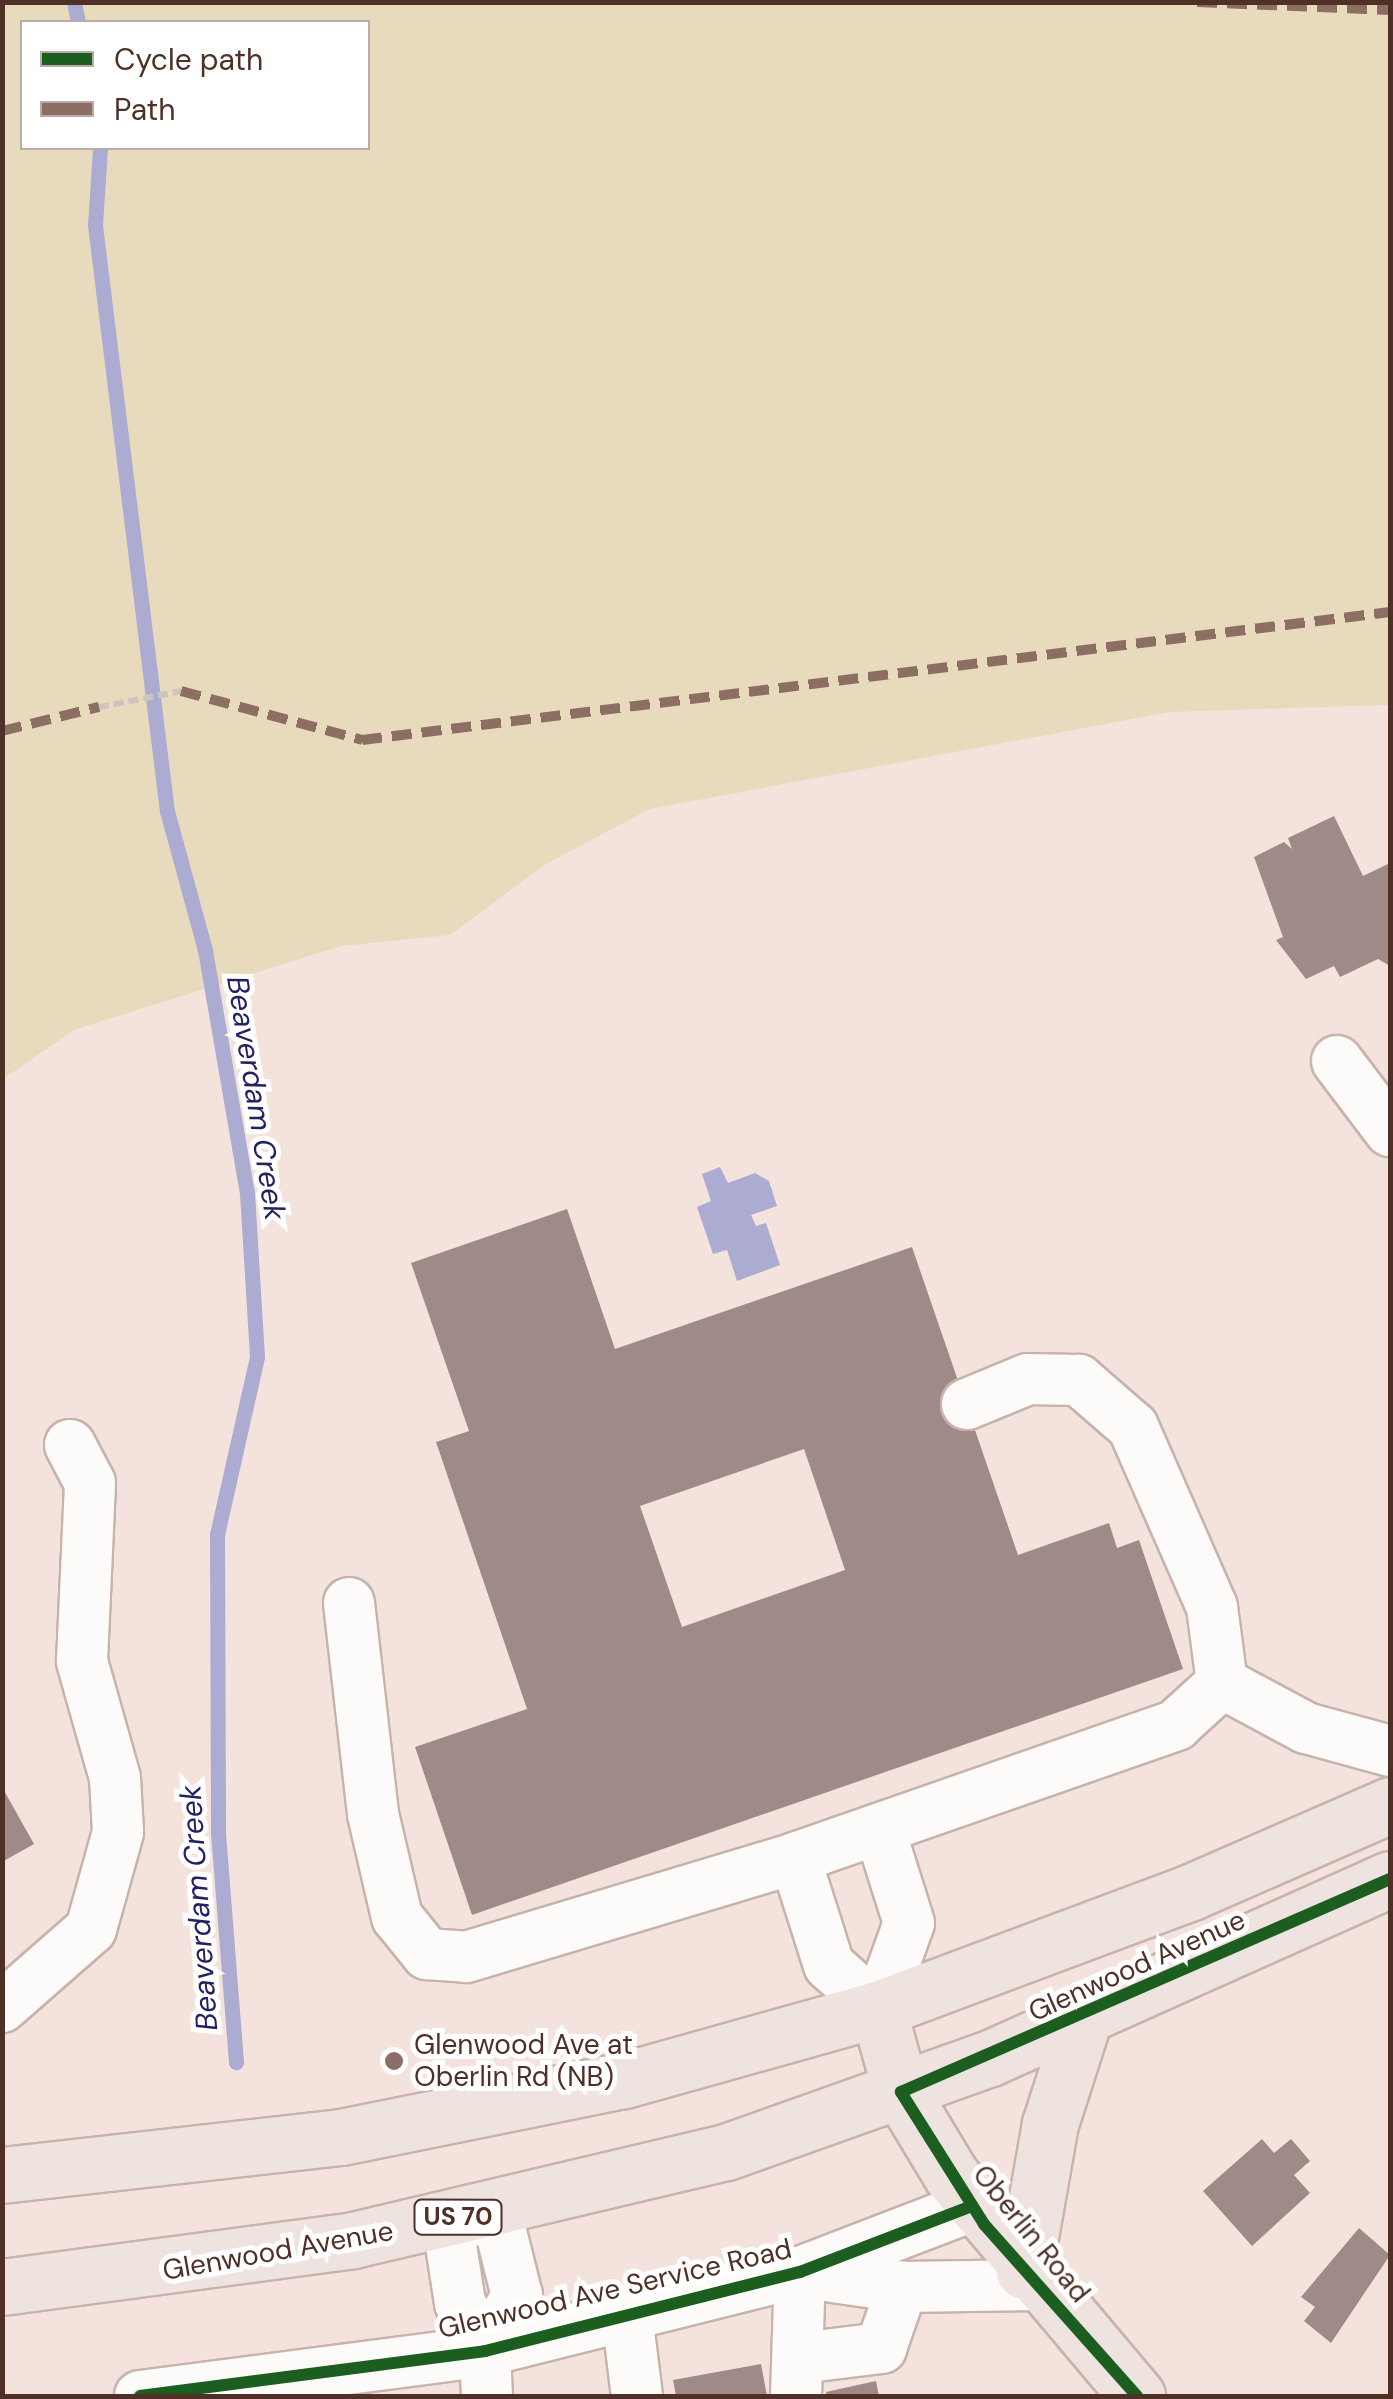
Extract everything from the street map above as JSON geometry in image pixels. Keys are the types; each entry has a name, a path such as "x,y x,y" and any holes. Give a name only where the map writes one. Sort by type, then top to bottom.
{"main road":[{"name":"Glenwood Avenue","path":"2,2175 243,2152 455,2117 878,2008 1191,1892 1390,1805"},
{"name":"Glenwood Avenue","path":"2,2287 132,2276 471,2214 726,2152 901,2092 1084,2018 1390,1879"},
{"name":"Oberlin Road","path":"878,2008 901,2092 972,2206 1030,2278 1137,2396"},
{"path":"1030,2278 1050,2124 1084,2018"}],"street":[{"path":"1338,1061 1390,1131"},
{"path":"968,1404 1028,1379 1079,1380 1133,1427 1212,1607 1222,1683"},
{"path":"2,2007 91,1930 118,1832 115,1778 82,1661 90,1482 70,1445"},
{"path":"349,1604 377,1832 397,1917 427,1954 466,1957 880,1831 1176,1725 1222,1683"},
{"path":"1222,1683 1306,1728 1390,1751"},
{"path":"795,1858 828,1965 878,2008 909,1924 880,1831"},
{"name":"Glenwood Ave Service Road","path":"140,2396 486,2374 626,2316 800,2272 972,2206"},
{"path":"471,2214 450,2239 460,2303 486,2374"},
{"path":"800,2272 798,2377 881,2348 902,2287"},
{"name":"Glenwood Ave Service Road","path":"800,2272 902,2287 1030,2278"},
{"path":"626,2316 637,2396"}],"path":[{"path":"99,707 181,691"}],"shaded area":[{"path":"3,2 1390,3 1390,705 1170,712 650,809 546,864 450,935 341,946 74,1030 3,1079"}],"water":[{"path":"720,1167 728,1183 755,1173 769,1181 777,1206 751,1215 756,1226 766,1223 780,1265 737,1281 727,1250 713,1254 697,1207 711,1201 702,1174"}],"building":[{"path":"1334,816 1363,876 1390,863 1390,966 1378,959 1340,977 1334,966 1306,979 1276,940 1283,937 1254,857 1284,842 1292,849 1288,838"},
{"path":"567,1209 615,1349 912,1247 1018,1555 1109,1523 1117,1548 1139,1540 1183,1669 472,1915 415,1747 527,1709 436,1442 469,1431 411,1263","holes":["804,1449 845,1570 682,1627 640,1506"]},
{"path":"2,1787 34,1844 2,1862"},
{"path":"1262,2139 1274,2153 1291,2139 1310,2161 1294,2175 1310,2193 1252,2246 1203,2191"},
{"path":"1359,2228 1390,2255 1331,2343 1304,2321 1315,2307 1301,2297"},
{"path":"761,2364 767,2396 676,2396 673,2380"},
{"path":"876,2381 879,2396 827,2396 826,2392"}],"waterway":[{"name":"Beaverdam Creek","path":"74,2 78,20"},
{"name":"Beaverdam Creek","path":"100,150 95,225 167,811 205,950 247,1193 257,1357 217,1534 218,1833 236,2062"}],"marked path":[{"path":"1197,2 1390,10"},
{"path":"181,691 362,740 1390,612"},
{"path":"2,731 99,707"}],"cycle path":[{"path":"1137,2396 984,2224 901,2092 1390,1879"},
{"path":"140,2396 485,2351 800,2272 972,2206"}],"place":[{"name":"Glenwood Ave at Oberlin Rd (NB)","path":"394,2061"}]}
